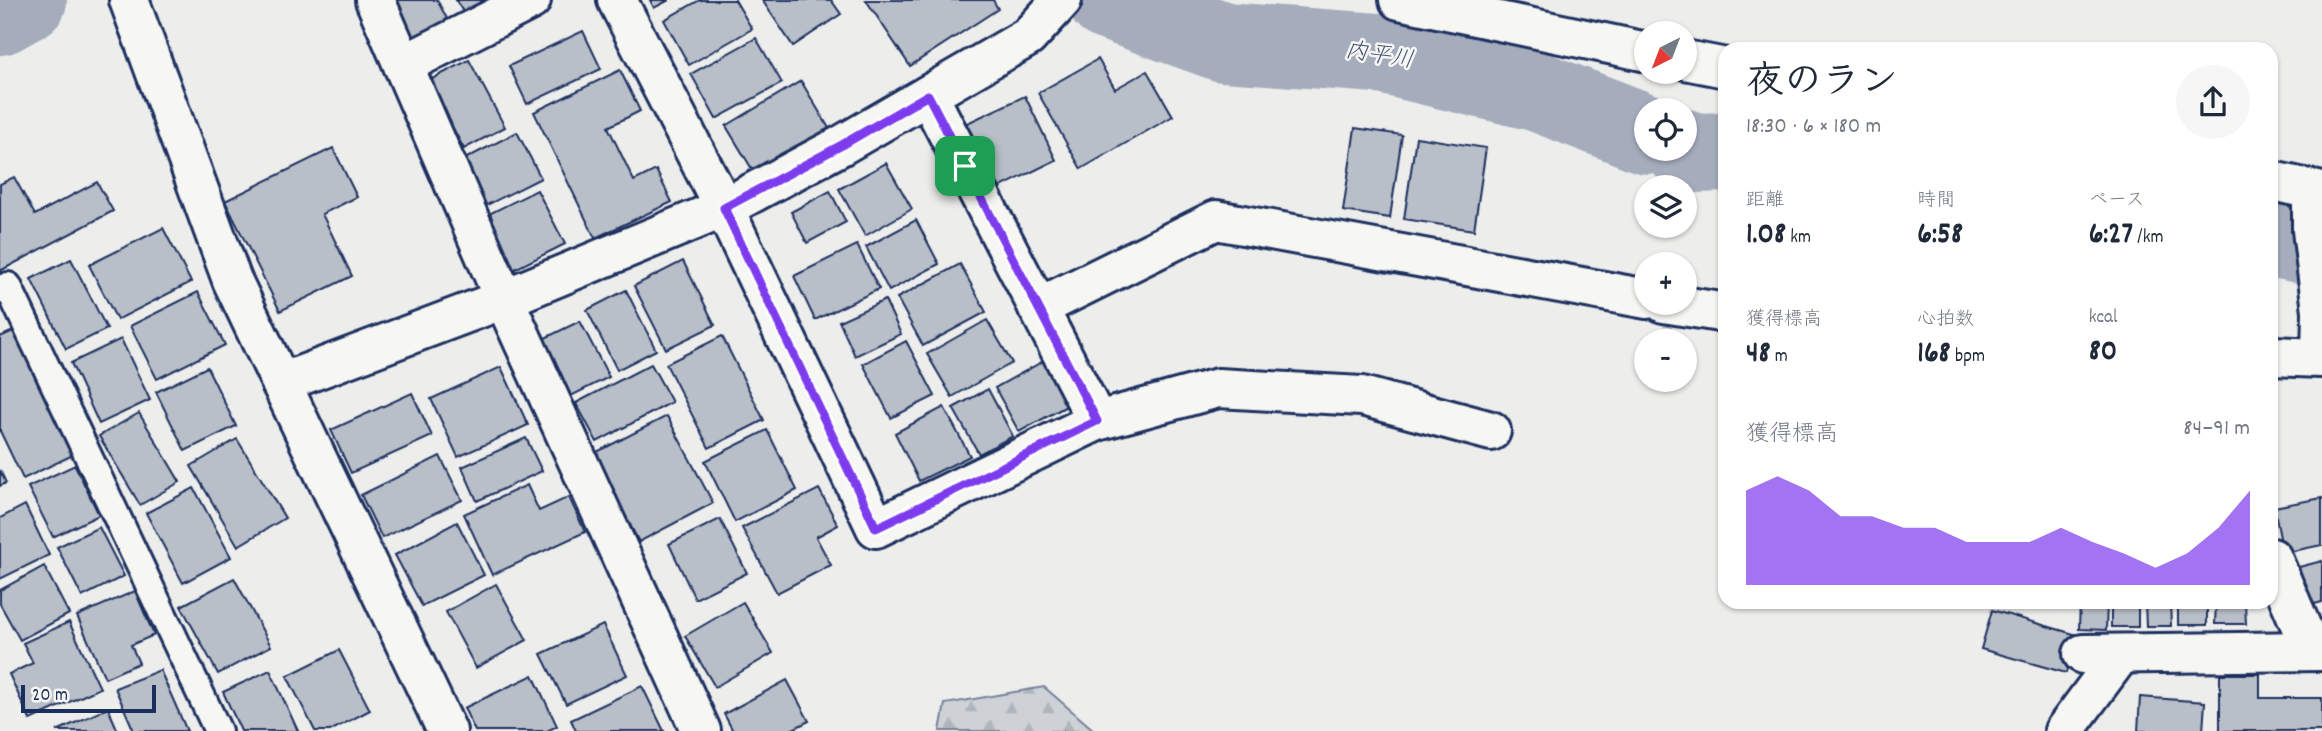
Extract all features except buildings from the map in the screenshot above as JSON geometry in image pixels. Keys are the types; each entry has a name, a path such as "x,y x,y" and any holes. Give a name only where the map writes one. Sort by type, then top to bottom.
{"street":[{"path":"129,0 232,280 447,731"},
{"path":"375,0 504,299 701,731"},
{"path":"403,65 531,0"},
{"path":"617,0 724,208 876,528 1097,421 1218,388 1362,396 1491,431"},
{"path":"1399,0 1634,49"},
{"path":"281,383 504,299 724,208 842,145 1028,37 1054,9"},
{"path":"1698,63 1718,66"},
{"path":"928,95 1097,421"},
{"path":"2278,182 2317,191 2312,230 2322,311 2322,358 2278,356"},
{"path":"1038,307 1216,220 1634,297"},
{"path":"1697,308 1718,312"},
{"path":"2083,654 2316,650 2278,571"},
{"path":"2064,731 2120,654"}],"lane":[{"path":"0,290 8,286 218,731"}],"green space":[{"path":"1044,687 1095,731 940,731 945,704"}],"waterway":[{"name":"内平川","path":"0,15 27,0"},
{"name":"内平川","path":"1107,0 1224,42 1378,53 1536,91 1634,129"},
{"name":"内平川","path":"1697,153 1718,152"},
{"name":"内平川","path":"2278,238 2322,248"}],"route":[{"path":"928,95 965,166 1097,421 876,528 724,208 928,95"}]}
